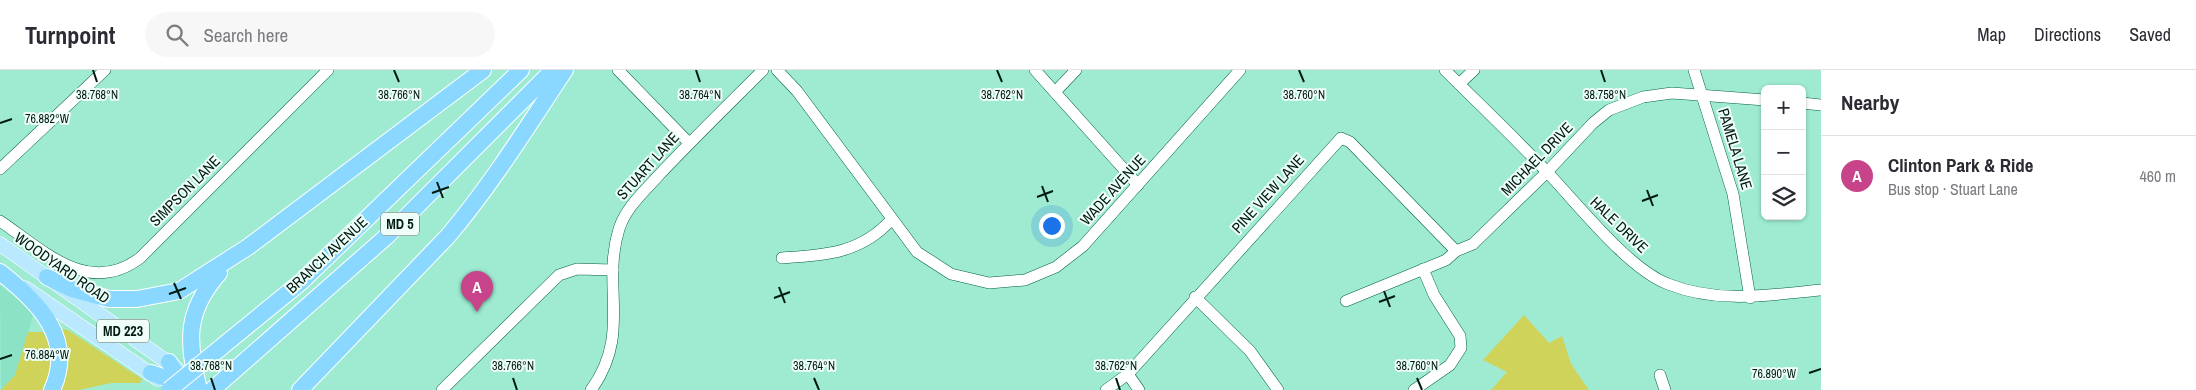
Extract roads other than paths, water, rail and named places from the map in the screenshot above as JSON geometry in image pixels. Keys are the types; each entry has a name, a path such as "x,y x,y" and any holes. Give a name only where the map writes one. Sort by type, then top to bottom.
{"highway":[{"path":"47,277 72,290 109,299 137,299 179,291 234,256 483,70"},
{"name":"BRANCH AVENUE","path":"191,389 219,349 301,282 521,70"},
{"name":"BRANCH AVENUE","path":"191,389 238,368 387,236 553,70"},
{"path":"300,390 469,212 506,162 565,70"},
{"path":"191,389 191,336 195,311 203,291 234,256"},
{"path":"0,271 36,303 53,326 58,358 52,390"},
{"path":"285,390 330,359"},
{"path":"169,362 191,389"},
{"path":"151,373 191,389"}],"main road":[{"name":"WOODYARD ROAD","path":"0,245 169,362"},
{"name":"MD 223","path":"0,271 151,373"}],"street":[{"path":"0,169 105,70"},
{"name":"SIMPSON LANE","path":"0,221 42,250 80,271 96,273 119,270 135,262 328,70"},
{"path":"618,70 689,143"},
{"name":"STUART LANE","path":"591,390 603,371 613,343 615,326 613,270 618,232 628,210 689,143 763,70"},
{"name":"WADE AVENUE","path":"777,70 796,92 917,252 951,274 989,283 1025,280 1056,267 1083,246 1240,70"},
{"path":"1035,70 1138,185"},
{"path":"1055,92 1076,70"},
{"name":"HALE DRIVE","path":"1445,70 1547,172 1617,246 1652,276 1666,284 1703,294 1750,298 1821,290"},
{"path":"1459,84 1474,70"},
{"name":"PAMELA LANE","path":"1694,70 1737,209 1750,298"},
{"name":"MICHAEL DRIVE","path":"1346,301 1446,260 1456,251 1472,244 1547,172 1603,113 1620,104 1657,94 1683,93 1761,100"},
{"path":"1806,103 1821,105"},
{"name":"PINE VIEW LANE","path":"1106,390 1128,374 1330,148 1343,138 1456,251"},
{"path":"782,258 829,255 855,247 881,231 891,220"},
{"path":"1414,390 1450,365 1461,348 1460,336 1434,294 1423,269"},
{"path":"442,390 559,275 577,270 613,270"},
{"path":"1195,297 1250,351 1278,390"},
{"path":"1128,374 1139,390"},
{"path":"1660,375 1665,390"}],"place":[{"name":"Clinton Park & Ride","path":"477,312"}]}
